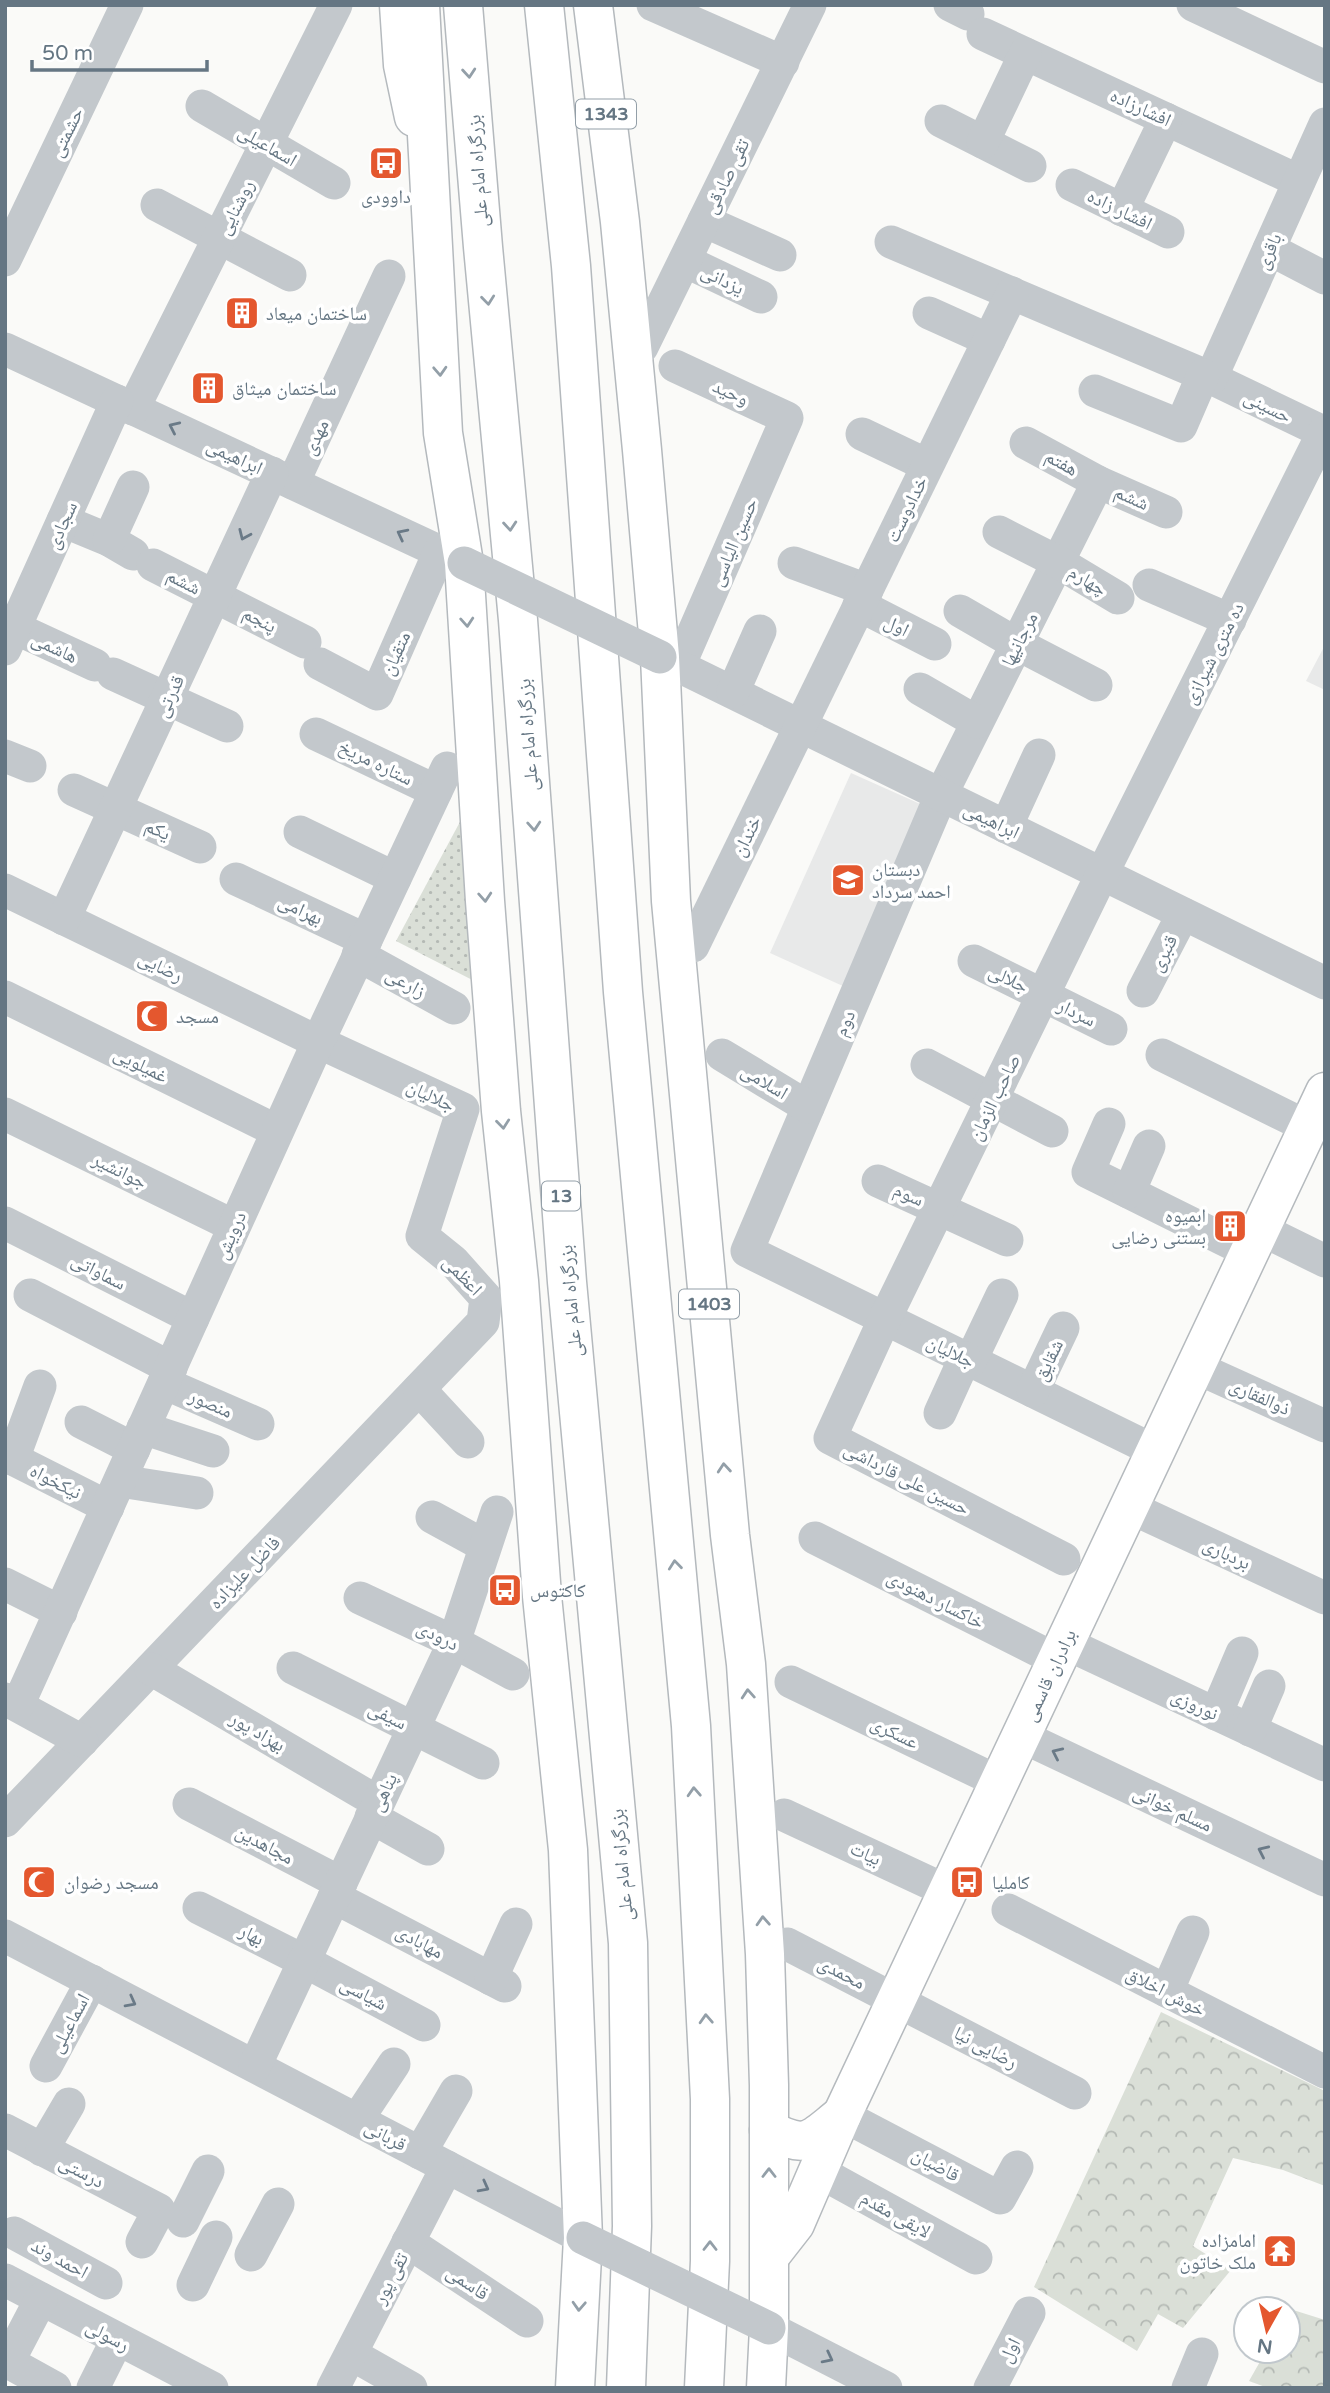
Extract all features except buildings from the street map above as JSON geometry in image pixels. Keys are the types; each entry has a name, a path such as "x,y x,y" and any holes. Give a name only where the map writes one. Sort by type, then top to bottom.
{"main road":[{"path":"399,5 403,65 432,205"},
{"path":"420,5 451,558 519,1281 542,1596 568,1850 583,2238 575,2388"},
{"name":"بزرگراه امام علی","path":"463,5 482,247 519,620 568,1282 628,1943 632,2226 626,2388"},
{"path":"544,5 572,266 624,1006 691,1726 710,2099 710,2261 704,2388"},
{"name":"1343","path":"593,5 620,222"},
{"name":"1343","path":"617,5 622,96 620,222"},
{"name":"1403","path":"620,222 670,662 671,901 729,1521 746,1664 765,1954 770,2256 766,2388"},
{"name":"برادران قاسمی","path":"770,2256 795,2224 816,2170 1325,1091"},
{"path":"769,2130 790,2141 810,2140 842,2115"}],"street":[{"name":"حشمتی","path":"5,260 127,5"},
{"name":"روشنایی","path":"125,405 220,237 336,5"},
{"path":"653,5 783,62"},
{"name":"تقی صادقی","path":"642,347 810,5"},
{"path":"1193,5 1325,67"},
{"name":"افشارزاده","path":"967,18 1025,54 1299,181"},
{"path":"983,142 1025,54"},
{"name":"اسماعیلی","path":"202,106 334,183"},
{"path":"1122,210 1166,119"},
{"path":"941,121 1030,166"},
{"name":"باقری","path":"1095,391 1181,426 1269,249 1325,124"},
{"name":"افشار زاده","path":"1072,185 1168,232"},
{"path":"157,205 290,275"},
{"path":"704,221 780,255"},
{"path":"891,242 1207,377"},
{"path":"1269,249 1325,278"},
{"name":"یزدانی","path":"685,261 761,297"},
{"name":"مهدی","path":"282,478 388,276"},
{"name":"خدادوست","path":"800,726 1012,293"},
{"path":"929,313 989,340"},
{"name":"ابراهیمی","path":"5,349 733,692 1325,984"},
{"name":"وحید","path":"675,366 787,418"},
{"name":"حسینی","path":"1207,377 1324,433"},
{"name":"سجادی","path":"10,638 63,521 125,405"},
{"name":"حسین الیاسی","path":"670,662 787,418"},
{"name":"ده متری شیرازی","path":"1102,874 1324,433"},
{"path":"862,434 928,466"},
{"name":"هفتم","path":"1026,443 1098,482"},
{"name":"قدرتی","path":"64,919 216,597 282,478"},
{"name":"ششم","path":"1098,482 1166,512"},
{"name":"مرجانیها","path":"941,795 1098,482"},
{"path":"131,553 133,487"},
{"name":"ششم","path":"63,521 216,597"},
{"path":"999,532 1058,562"},
{"name":"متقیان","path":"312,653 377,694 451,558"},
{"name":"چهارم","path":"1058,562 1118,598"},
{"name":"اول","path":"794,563 863,598 935,644"},
{"path":"1149,585 1230,620"},
{"name":"پنجم","path":"216,597 312,653"},
{"path":"960,611 1096,685"},
{"path":"733,692 760,631"},
{"name":"هاشمی","path":"10,638 104,670 168,698"},
{"path":"920,689 977,722"},
{"path":"168,698 227,726"},
{"name":"خندان","path":"692,946 800,726"},
{"name":"ستاره مریخ","path":"316,734 441,780"},
{"path":"1006,827 1039,755"},
{"name":"درویش","path":"12,1702 61,1612 317,1042 441,780"},
{"path":"74,790 116,810"},
{"name":"دوم","path":"747,1251 941,795"},
{"name":"یکم","path":"116,810 200,847"},
{"path":"300,832 395,878"},
{"name":"صاحب الزمان","path":"886,1319 1102,874"},
{"name":"بهرامی","path":"236,879 362,948"},
{"name":"رضایی","path":"5,890 317,1042"},
{"name":"قنبری","path":"1143,991 1184,914"},
{"name":"زارعی","path":"362,948 454,1007"},
{"name":"جلالی","path":"974,961 1043,995"},
{"name":"سردار","path":"1043,995 1111,1029"},
{"name":"غمیلویی","path":"5,997 277,1131"},
{"name":"جلالیان","path":"317,1042 463,1109 422,1236"},
{"name":"اسلامی","path":"722,1055 808,1107"},
{"path":"1162,1055 1308,1127"},
{"path":"927,1065 1052,1131"},
{"name":"جوانشیر","path":"5,1114 234,1226"},
{"path":"1109,1124 1088,1172 1129,1192 1255,1240 1325,1261"},
{"path":"1129,1192 1149,1146"},
{"name":"سوم","path":"878,1181 940,1208"},
{"path":"940,1208 1007,1240"},
{"name":"سماواتی","path":"6,1224 193,1318"},
{"name":"اعظمی","path":"422,1236 453,1261 485,1298 483,1322"},
{"name":"جلالیان","path":"747,1251 1155,1451"},
{"name":"منصور","path":"30,1295 167,1375 258,1424"},
{"path":"940,1413 1002,1295"},
{"name":"حسین علی قارداشی","path":"886,1319 830,1438 1064,1559"},
{"name":"فاضل علیزاده","path":"5,1821 483,1322"},
{"name":"شقایق","path":"1033,1391 1063,1328"},
{"name":"ذوالفقاری","path":"1195,1367 1325,1426"},
{"path":"9,1457 40,1386"},
{"path":"419,1389 468,1442"},
{"path":"81,1422 139,1439 213,1451"},
{"name":"نیکخواه","path":"9,1457 113,1494 197,1493"},
{"name":"بردباری","path":"1129,1507 1325,1598"},
{"name":"پناهی","path":"255,2066 337,1890 368,1805 413,1727 454,1642 497,1512"},
{"path":"432,1517 485,1546"},
{"name":"خاکسار دهنودی","path":"814,1538 1061,1651"},
{"path":"5,1584 61,1612"},
{"name":"درودی","path":"360,1598 454,1642 513,1675"},
{"name":"نوروزی","path":"1061,1651 1216,1714 1325,1765"},
{"path":"1216,1714 1242,1653"},
{"name":"سیفی","path":"293,1668 483,1763"},
{"name":"بهزاد پور","path":"151,1669 368,1805 428,1849"},
{"name":"عسکری","path":"790,1682 999,1783"},
{"path":"1250,1730 1269,1686"},
{"path":"12,1702 82,1741"},
{"name":"مسلم خوانی","path":"1021,1736 1325,1880"},
{"name":"مجاهدین","path":"189,1804 337,1890"},
{"name":"بیات","path":"784,1815 947,1891"},
{"name":"مهابادی","path":"337,1890 498,1983 516,1924"},
{"name":"بهار","path":"199,1908 304,1961"},
{"name":"خوش اخلاق","path":"1008,1910 1325,2072"},
{"path":"1167,1991 1193,1932"},
{"name":"محمدی","path":"787,1944 896,2000"},
{"name":"قربانی","path":"9,1947 92,1981 583,2238 886,2388"},
{"name":"شیاسی","path":"304,1961 424,2025"},
{"name":"اسماعیلی","path":"46,2066 92,1981"},
{"name":"رضایی نیا","path":"896,2000 1075,2093"},
{"path":"357,2120 394,2064"},
{"name":"تقی پور","path":"333,2388 408,2242 456,2091"},
{"path":"42,2150 69,2104"},
{"name":"قاضیان","path":"842,2115 1000,2198 1017,2167"},
{"name":"درستی","path":"5,2130 171,2215"},
{"name":"لایقی مقدم","path":"816,2170 976,2258"},
{"path":"142,2242 171,2215 208,2171"},
{"path":"251,2255 278,2204"},
{"name":"احمد وند","path":"8,2234 106,2283"},
{"path":"193,2285 216,2237"},
{"name":"قاسمی","path":"408,2242 527,2321"},
{"name":"رسولی","path":"5,2280 212,2388"},
{"path":"41,2299 8,2362 55,2388"},
{"name":"اول","path":"990,2388 1029,2313"},
{"path":"93,2388 117,2340"},
{"path":"351,2354 411,2388"},
{"path":"1188,2388 1202,2354"}],"shaded area":[{"path":"1325,645 1325,690 1306,681"},
{"name":"دبستان احمد سرداد","path":"851,773 927,807 845,987 770,953"}],"green space":[{"path":"476,792 490,989 396,941"},
{"path":"1161,2012 1325,2091 1325,2186 1283,2170 1233,2158 1193,2246 1231,2270 1183,2328 1158,2314 1137,2351 1034,2287"},
{"path":"1302,2313 1325,2320 1325,2388 1268,2388 1249,2381 1258,2365 1302,2365"}],"place":[{"name":"داوودی","path":"386,163"},
{"name":"ساختمان میعاد","path":"242,313"},
{"name":"ساختمان میثاق","path":"208,388"},
{"name":"دبستان احمد سرداد","path":"848,880"},
{"name":"مسجد","path":"152,1016"},
{"name":"ابمیوه بستنی رضایی","path":"1230,1226"},
{"name":"کاکتوس","path":"505,1590"},
{"name":"مسجد رضوان","path":"39,1882"},
{"name":"کاملیا","path":"967,1882"},
{"name":"امامزاده ملک خاتون","path":"1280,2251"}]}
